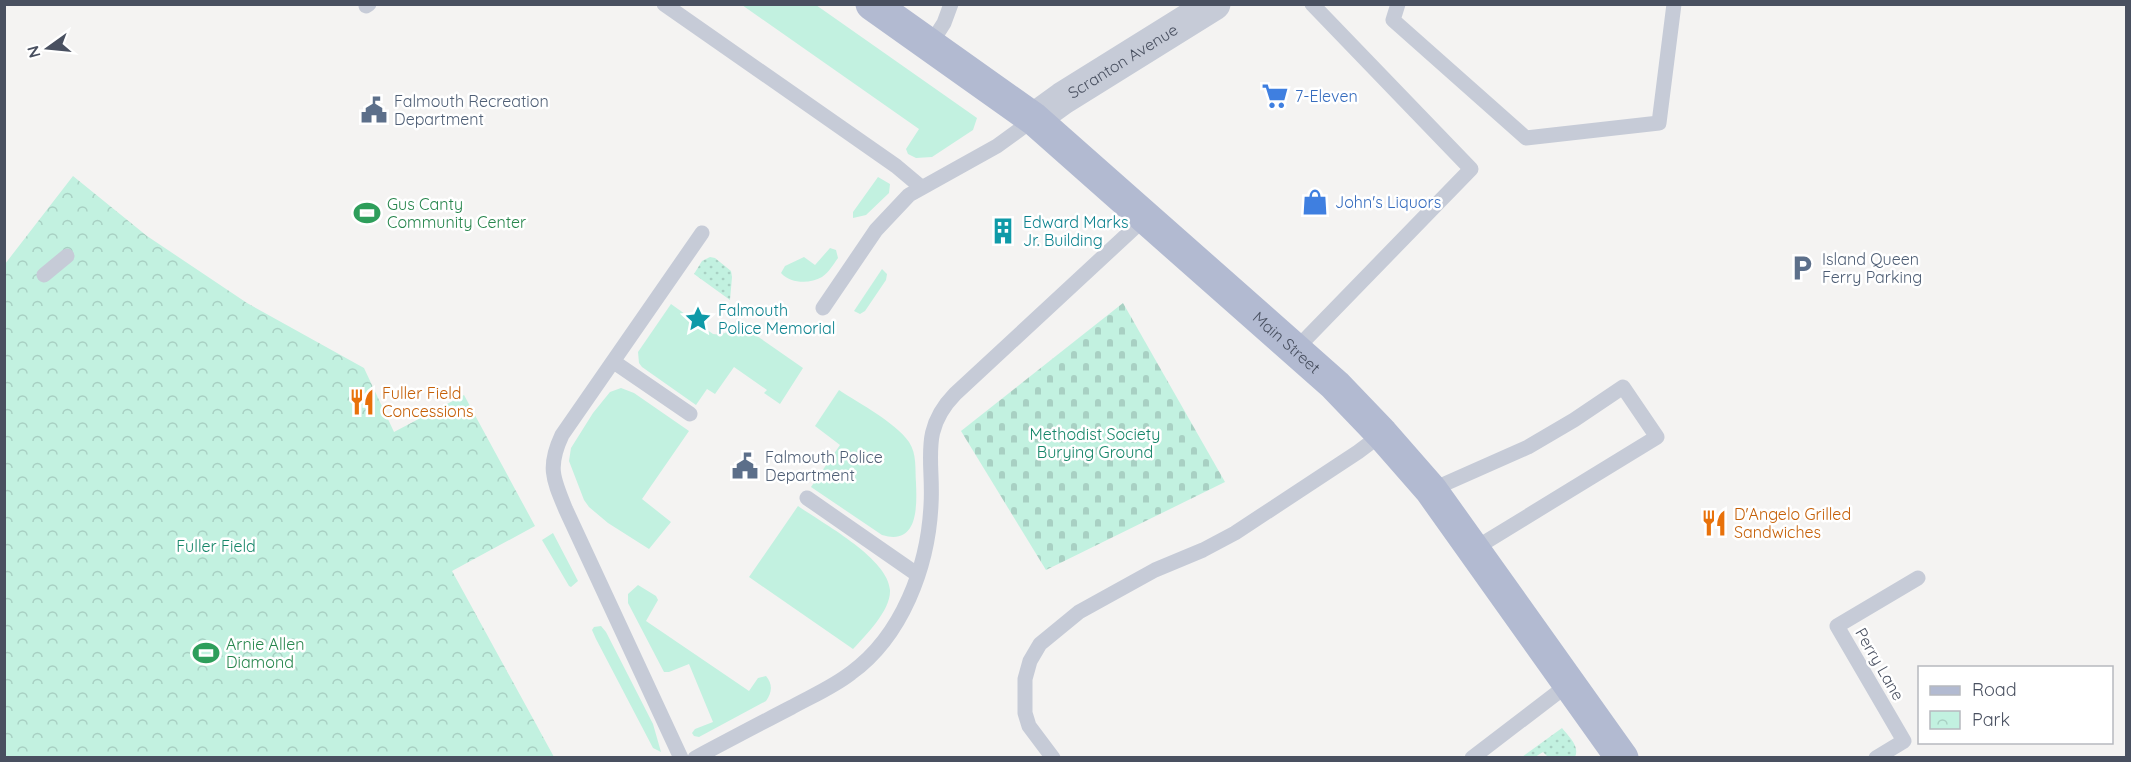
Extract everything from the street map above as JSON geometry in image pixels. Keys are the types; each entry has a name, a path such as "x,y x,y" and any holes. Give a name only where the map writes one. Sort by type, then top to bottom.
{"main road":[{"name":"Main Street","path":"872,4 1034,119 1335,385 1431,490 1622,758"}],"street":[{"name":"Scranton Avenue","path":"1034,119 1063,98 1214,4"}],"lane":[{"path":"664,4 896,166 921,187"},
{"path":"930,45 944,23 951,4"},
{"path":"1296,349 1471,169 1312,4"},
{"path":"1398,4 1394,20 1526,138 1659,123 1674,4"},
{"path":"824,308 876,230 909,195 997,146 1034,119"},
{"path":"694,758 853,673 871,656 894,626 908,601 918,575 928,536 931,510 931,441 940,410 1146,217"},
{"path":"681,758 600,584 554,478 553,465 554,452 562,435 702,233"},
{"path":"44,275 67,256"},
{"path":"614,362 690,414"},
{"path":"1431,490 1528,447 1623,387 1657,437 1474,549"},
{"path":"1053,758 1029,726 1024,713 1025,679 1030,661 1040,644 1086,608 1155,570 1235,533 1382,434"},
{"path":"807,498 918,575"},
{"name":"Perry Lane","path":"1877,757 1904,741 1837,626 1918,578"},
{"path":"1472,758 1570,683"}],"green space":[{"path":"742,5 816,5 977,118 973,130 932,157 916,158 908,154 906,149 919,129"},
{"name":"Fuller Field","path":"73,176 147,236 247,303 364,368 394,432 464,395 535,526 452,571 554,757 5,757 5,264"},
{"path":"878,177 890,184 889,193 866,215 853,218 853,212"},
{"path":"830,248 836,250 838,258 822,277 801,282 785,277 781,273 785,266 804,257 815,265"},
{"path":"710,257 715,258 731,271 730,300 694,274 702,261"},
{"path":"882,269 887,274 886,280 865,311 860,314 854,311"},
{"name":"Methodist Society Burying Ground","path":"1123,303 1225,482 1046,570 961,431"},
{"path":"671,304 713,334 727,332 737,322 803,368 780,404 764,393 767,390 734,367 715,394 707,389 696,405 642,367 639,363 638,352"},
{"path":"621,388 634,393 689,431 642,499 671,522 649,549 608,523 589,507 569,461 571,448 593,413 610,392"},
{"path":"839,390 895,427 912,447 915,467 915,513 909,530 903,535 894,537 882,535 811,487 840,445 815,426"},
{"path":"798,506 852,542 878,566 886,578 890,590 886,606 877,622 853,649 749,577"},
{"path":"553,533 578,581 571,587 542,540"},
{"path":"638,585 656,596 658,600 646,621 749,691 758,678 766,676 771,689 766,701 699,737 694,736 692,733 695,729 713,722 689,664 664,672 628,603 628,594"},
{"path":"601,626 653,724 661,752 653,748 596,639 592,630 594,627"},
{"path":"1562,728 1575,745 1575,757 1548,757 1543,752 1535,757 1522,757"}],"place":[{"name":"7-Eleven","path":"1275,96"},
{"name":"Falmouth Recreation Department","path":"374,110"},
{"name":"John's Liquors","path":"1315,202"},
{"name":"Gus Canty Community Center","path":"367,213"},
{"name":"Edward Marks Jr. Building","path":"1003,231"},
{"name":"Island Queen Ferry Parking","path":"1802,268"},
{"name":"Falmouth Police Memorial","path":"698,319"},
{"name":"Fuller Field Concessions","path":"362,402"},
{"name":"Falmouth Police Department","path":"745,466"},
{"name":"D'Angelo Grilled Sandwiches","path":"1714,523"},
{"name":"Arnie Allen Diamond","path":"206,653"}]}
